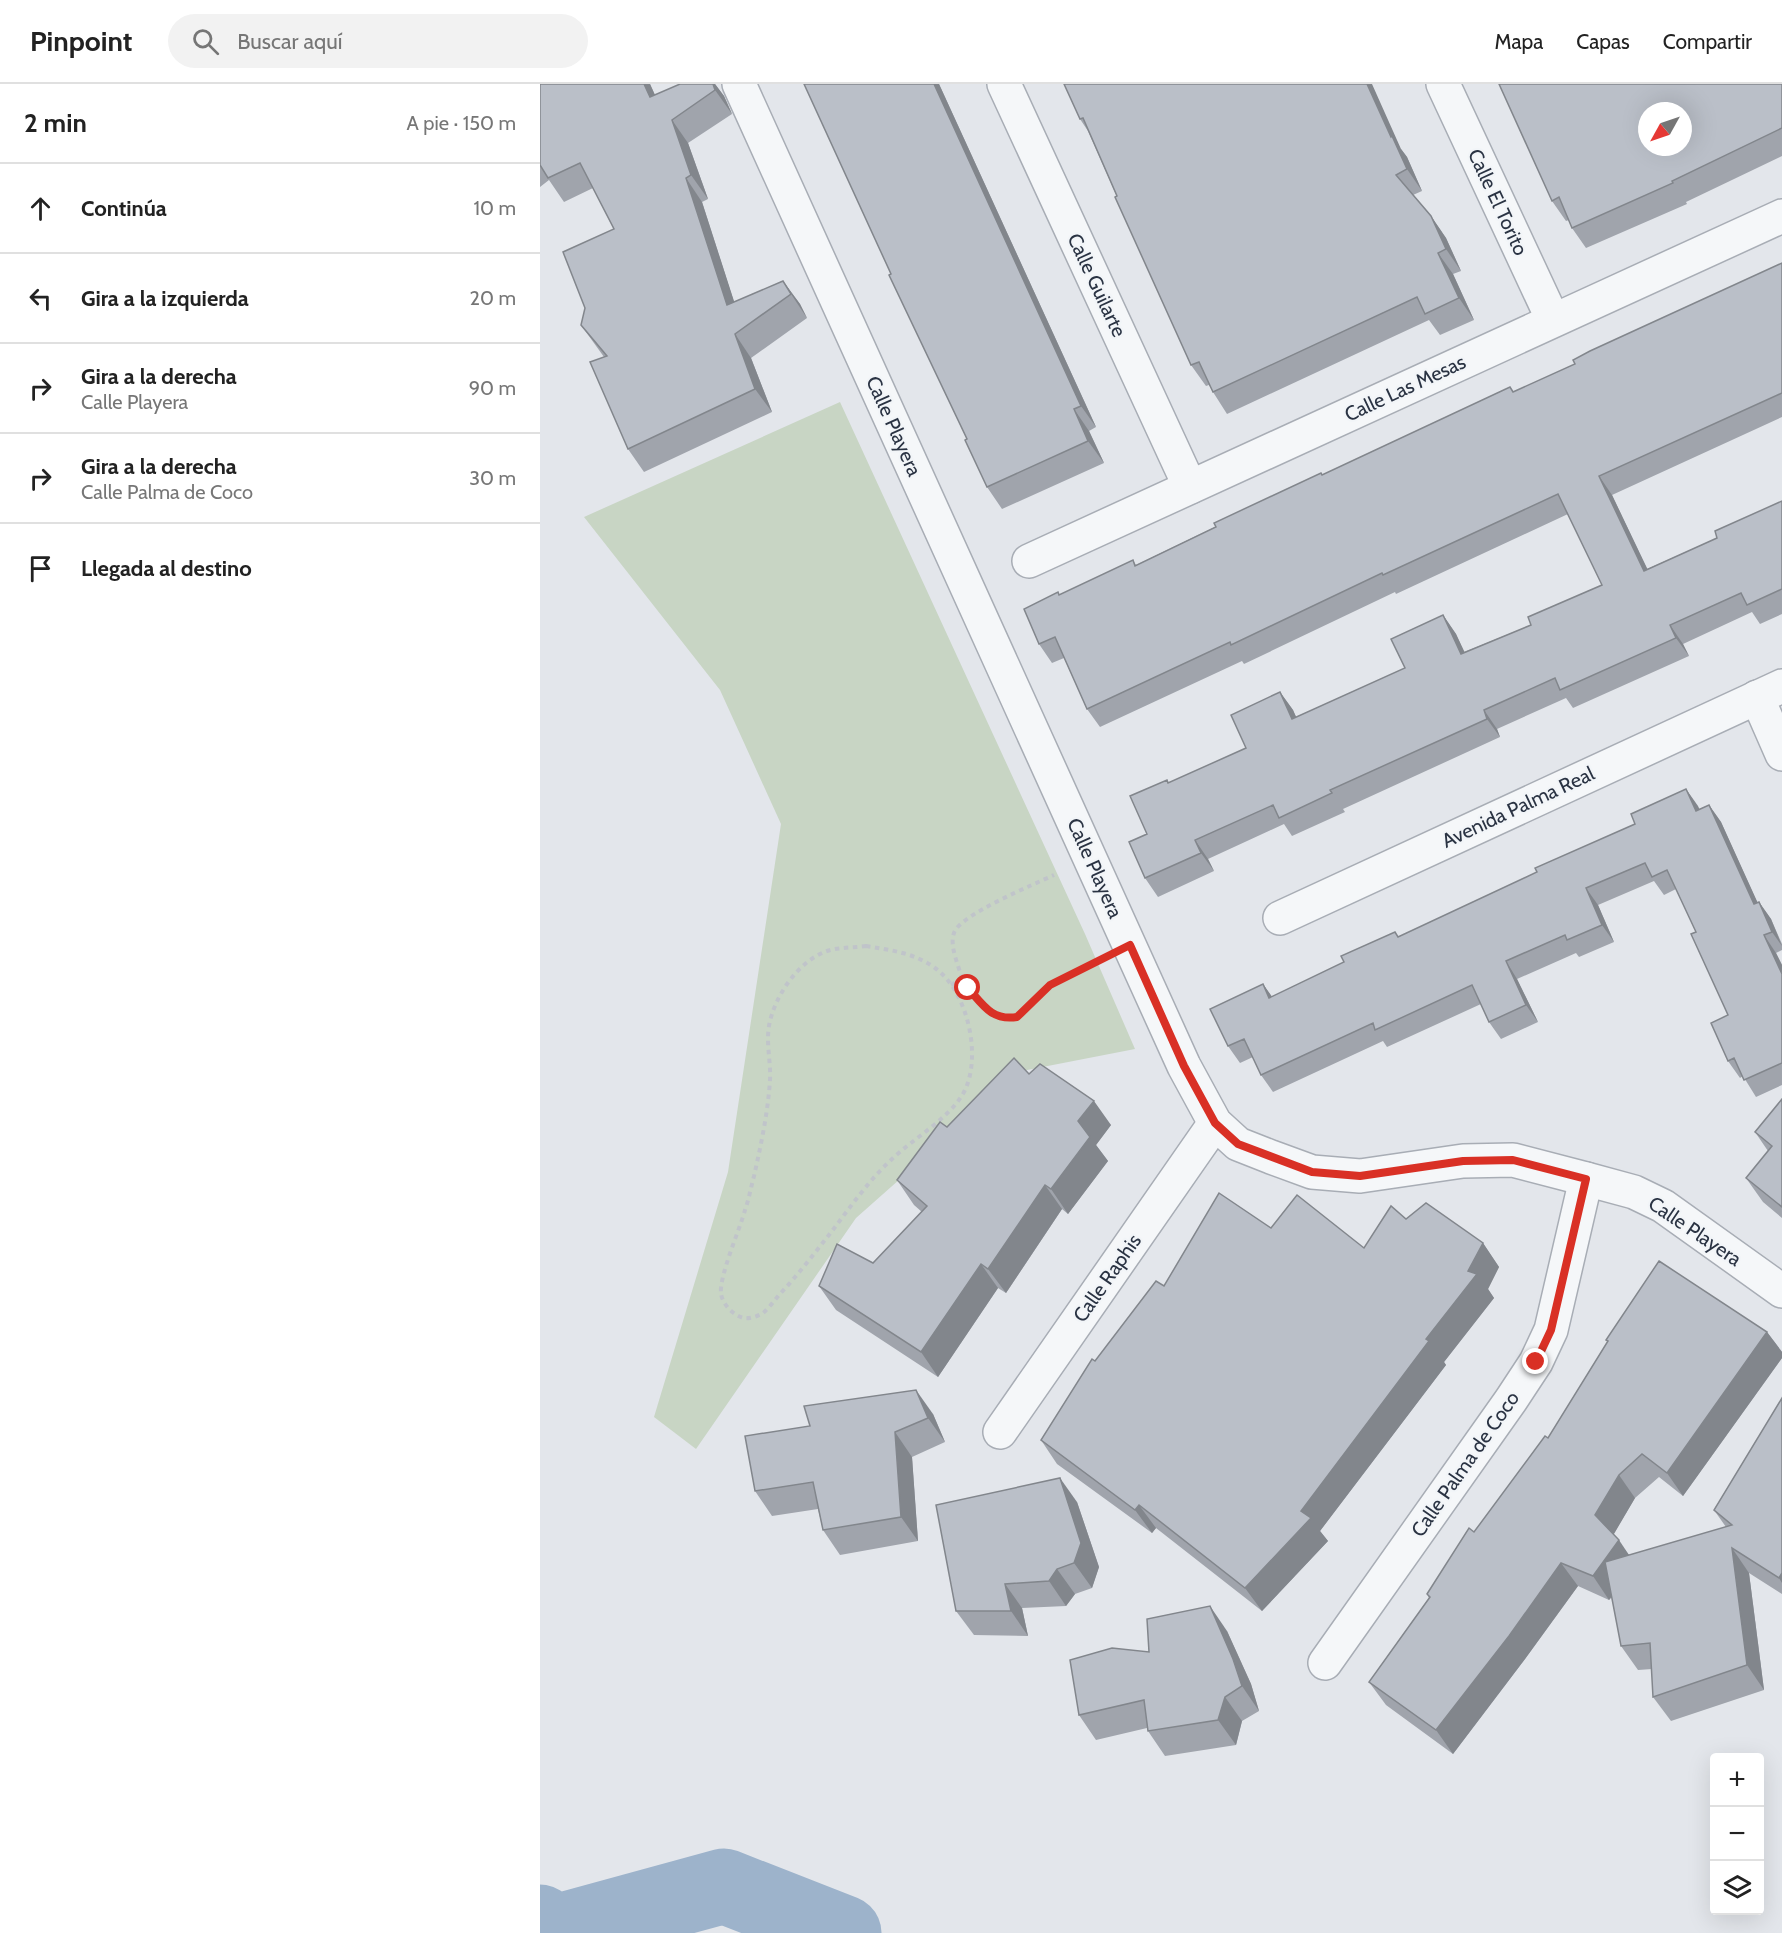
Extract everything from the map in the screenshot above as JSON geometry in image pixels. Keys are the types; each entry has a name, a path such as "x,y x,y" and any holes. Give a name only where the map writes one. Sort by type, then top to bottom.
{"street":[{"name":"Calle Playera","path":"739,84 1184,1066 1215,1123 1238,1144 1312,1172 1360,1176 1463,1161 1513,1160 1634,1192 1663,1206 1782,1291"},
{"name":"Calle Guilarte","path":"1004,84 1190,487"},
{"name":"Calle El Torito","path":"1443,84 1553,320"},
{"name":"Calle Las Mesas","path":"1029,561 1782,216"},
{"path":"1769,691 1782,754"},
{"name":"Avenida Palma Real","path":"1280,918 1769,691"},
{"name":"Calle Raphis","path":"1000,1432 1215,1123"},
{"name":"Calle Palma de Coco","path":"1325,1663 1536,1362 1551,1330 1586,1179"}],"path":[{"path":"1090,858 970,916 957,927 953,941 962,979 991,1013 999,1017 1017,1017 1050,985 1130,945"},
{"path":"866,946 916,957 943,974 951,985 961,1002 971,1037 970,1074 966,1089 960,1099 949,1112 890,1160 765,1311 752,1318 744,1318 733,1313 723,1298 723,1282 745,1210 762,1138 770,1076 769,1027 772,1011 784,989 802,968 821,954 866,946"},
{"path":"951,985 962,979"}],"green space":[{"path":"840,402 1085,934 1135,1049 1022,1071 856,1218 696,1449 654,1417 728,1172 781,824 720,690 584,517"}],"building":[{"path":"540,84 644,84 650,97 680,84 713,84 715,90 672,120 691,175 686,178 727,305 783,281 791,294 735,334 755,389 628,449 590,362 607,356 581,325 585,308 563,252 614,229 580,163 548,178 540,165"},
{"path":"804,84 934,84 1081,406 1074,409 1088,441 987,487"},
{"path":"1064,84 1367,84 1407,169 1396,175 1431,216 1446,249 1438,253 1459,298 1425,314 1417,297 1213,392 1199,362 1191,365 1115,197 1117,196 1083,118 1080,119"},
{"path":"1499,84 1782,84 1782,128 1672,181 1673,183 1572,228 1559,197 1552,201"},
{"path":"1782,263 1782,393 1599,476 1644,571 1717,538 1715,531 1782,501 1782,589 1747,605 1741,593 1670,625 1676,638 1560,690 1555,678 1484,710 1487,719 1330,790 1332,793 1279,818 1273,805 1195,840 1201,853 1145,878 1129,842 1147,834 1130,796 1167,780 1168,783 1246,748 1231,715 1280,692 1292,719 1405,668 1391,639 1443,615 1461,654 1531,625 1528,617 1602,585 1558,494 1087,709 1055,637 1039,644 1024,609 1133,560 1135,566 1216,527 1214,523 1510,387 1513,392 1575,364 1573,360 1590,351"},
{"path":"1686,789 1696,811 1709,805 1754,904 1759,902 1772,932 1764,935 1782,974 1782,1063 1744,1080 1734,1058 1728,1061 1711,1023 1728,1015 1691,934 1696,932 1667,870 1652,877 1645,863 1586,888 1602,925 1567,940 1565,935 1506,961 1526,1005 1489,1022 1472,985 1375,1030 1373,1023 1261,1075 1244,1039 1228,1046 1210,1009 1263,984 1269,998 1344,962 1341,956 1395,932 1398,937 1537,872 1535,868 1635,824 1631,814"},
{"path":"1014,1058 1029,1074 1040,1064 1094,1101 1078,1121 1090,1137 1051,1189 1045,1185 988,1269 981,1264 921,1352 819,1286 837,1244 873,1263 927,1206 897,1180 940,1122 947,1127"},
{"path":"1782,1099 1782,1207 1746,1178 1772,1146 1755,1132"},
{"path":"1219,1193 1271,1228 1297,1195 1364,1248 1391,1206 1406,1219 1426,1203 1483,1243 1468,1271 1477,1274 1426,1339 1429,1341 1301,1511 1311,1518 1245,1588 1139,1505 1135,1510 1041,1440 1092,1359 1095,1361 1156,1281 1164,1286"},
{"path":"1659,1261 1767,1332 1667,1473 1642,1454 1619,1475 1595,1515 1619,1540 1593,1576 1561,1563 1509,1636 1436,1730 1369,1682 1430,1597 1427,1594 1469,1528 1474,1532 1545,1436 1548,1438 1608,1341 1606,1340"},
{"path":"916,1390 928,1418 895,1432 901,1517 823,1530 813,1482 755,1491 745,1436 810,1426 804,1406"},
{"path":"1782,1398 1782,1573 1779,1578 1732,1548 1747,1665 1653,1697 1650,1643 1621,1646 1605,1562 1732,1525 1714,1510"},
{"path":"1060,1478 1081,1543 1074,1563 1057,1569 1049,1581 1005,1584 1011,1611 956,1611 936,1505"},
{"path":"1210,1606 1242,1686 1225,1697 1218,1720 1148,1731 1144,1700 1079,1715 1070,1660 1112,1648 1149,1652 1147,1619"}],"waterway":[{"path":"540,1922 556,1932 724,1886 844,1933"}],"route":[{"path":"968,988 991,1013 999,1017 1017,1017 1023,1014 1039,994 1050,985 1130,945 1184,1066 1215,1123 1238,1144 1312,1172 1360,1176 1463,1161 1513,1160 1586,1179 1551,1330 1536,1362"}]}
